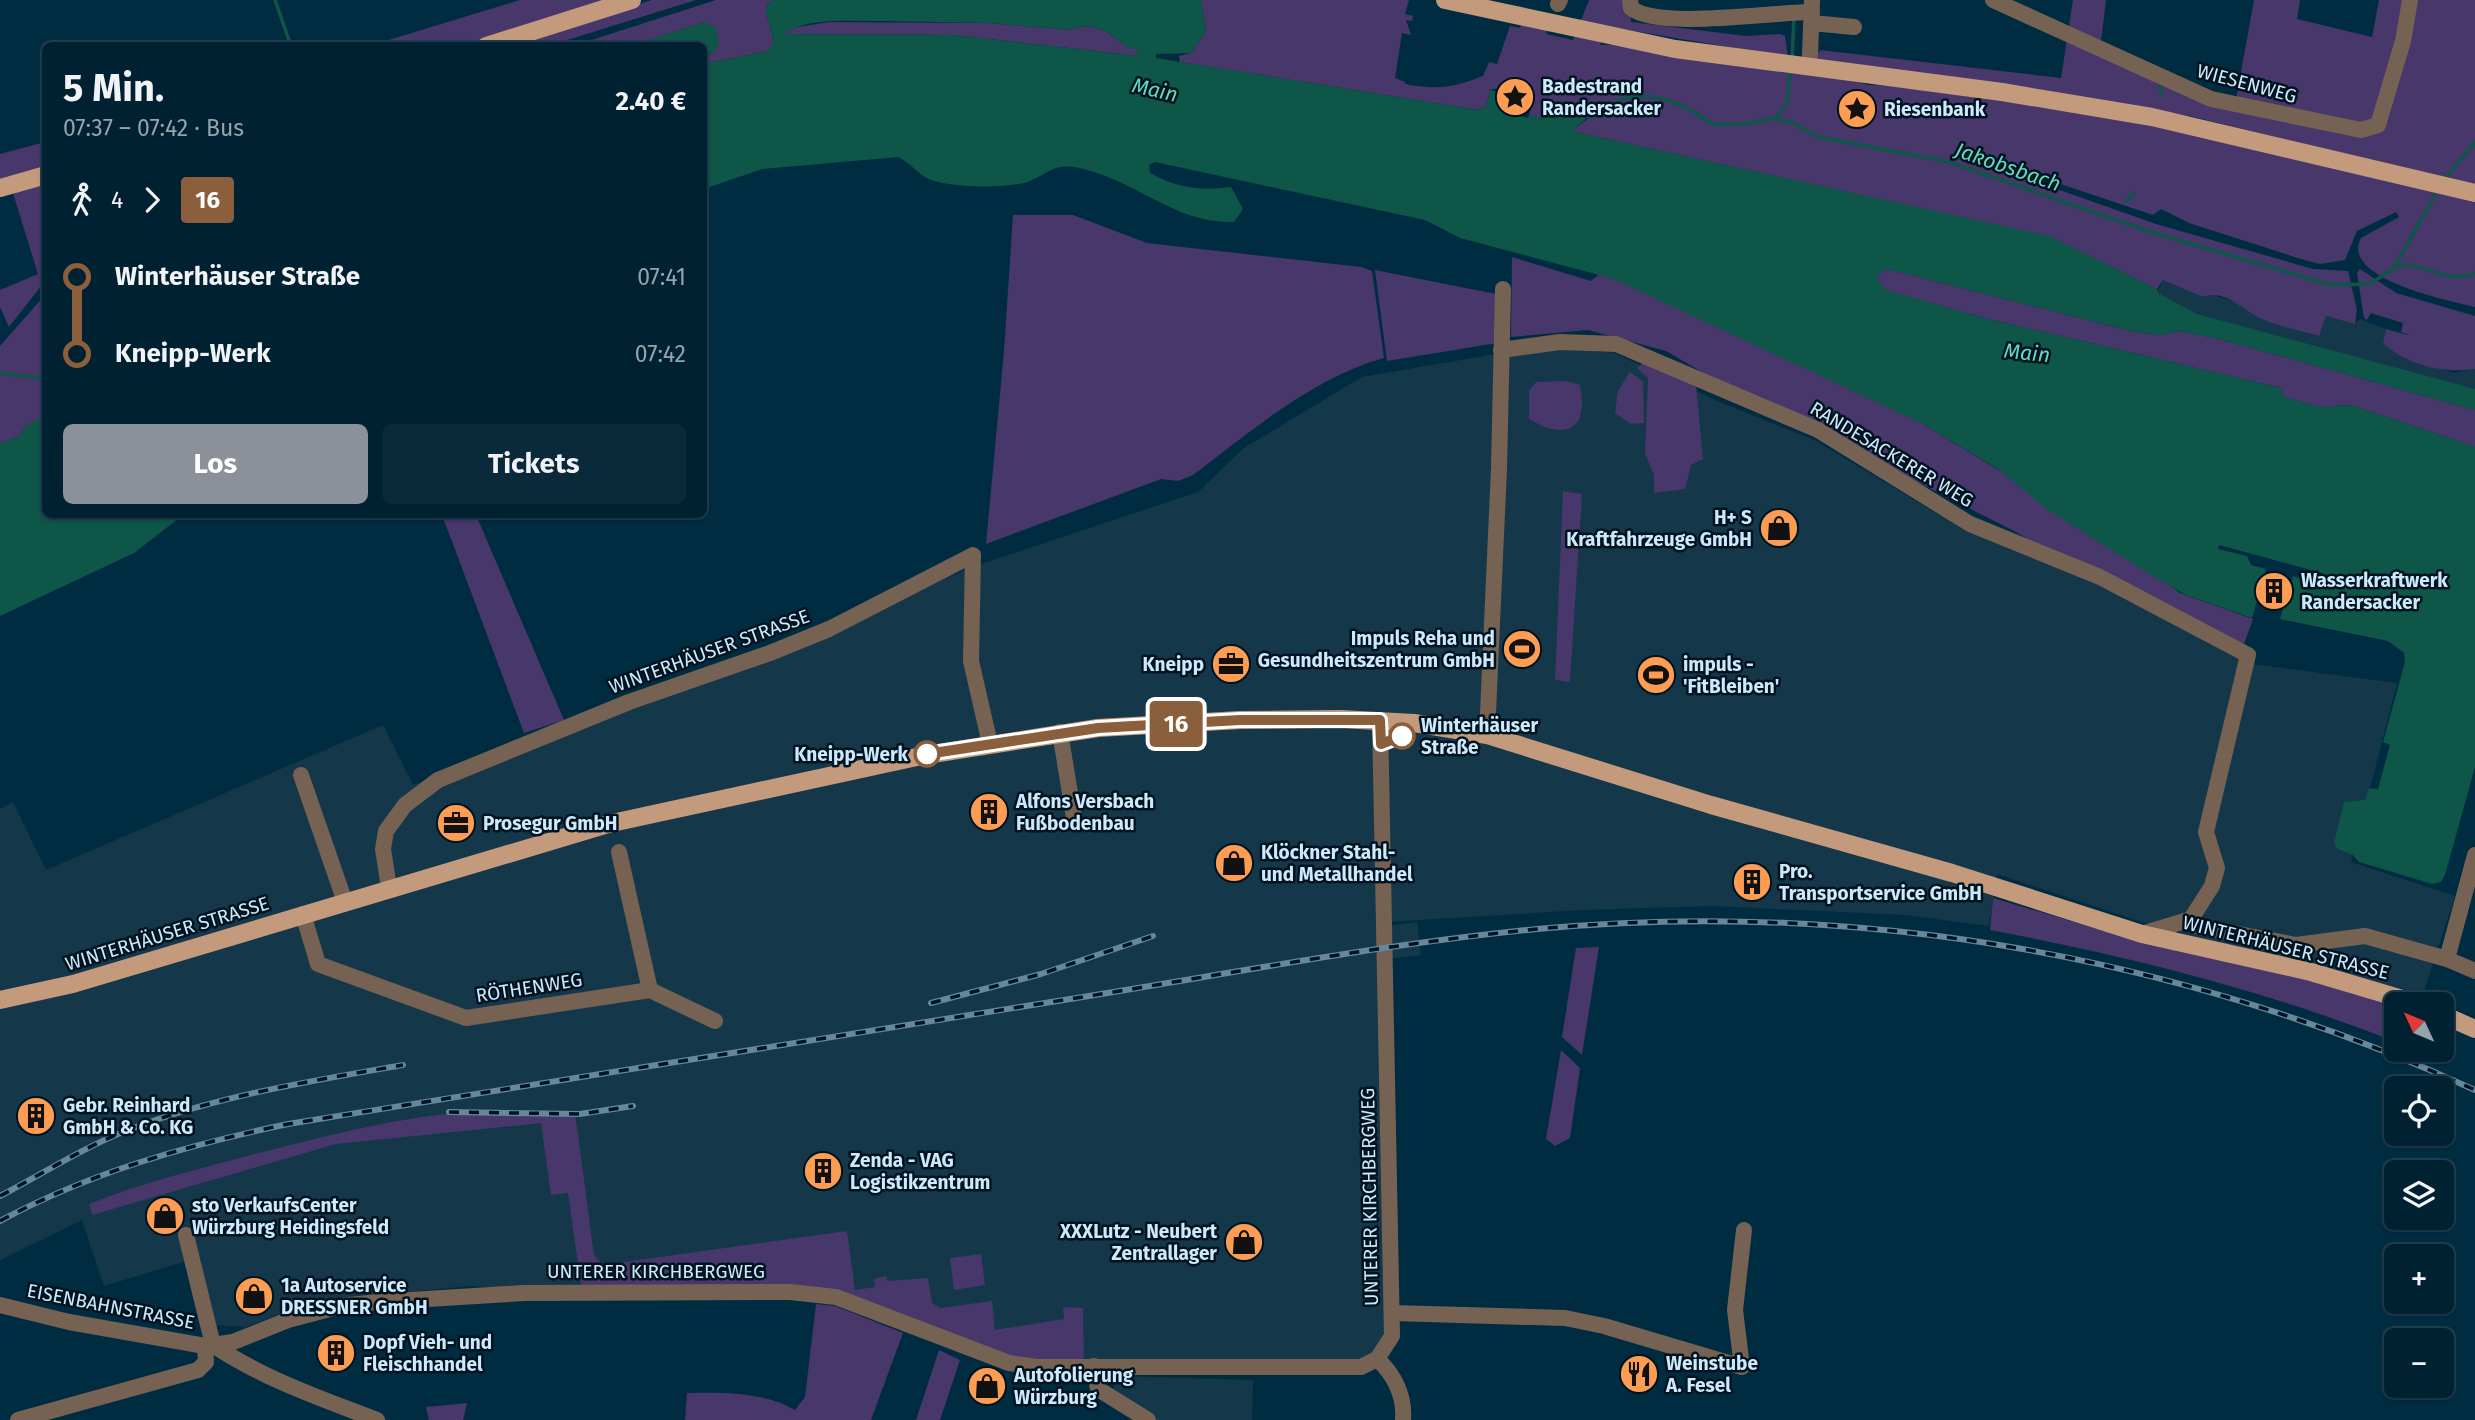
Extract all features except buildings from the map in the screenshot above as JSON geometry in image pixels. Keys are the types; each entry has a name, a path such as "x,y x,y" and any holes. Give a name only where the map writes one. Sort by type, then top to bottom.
{"main road":[{"path":"499,42 632,0"},
{"path":"1445,0 1603,36 1785,65 1812,62 2152,117 2475,193"},
{"path":"0,188 42,176"},
{"name":"WINTERHÄUSER STRASSE","path":"1,1000 73,984 612,823 990,744 1060,732 1240,720 1380,720 1487,735 1711,805 1952,873 2142,934 2311,972 2384,994"},
{"path":"2454,1020 2475,1029"}],"street":[{"path":"1630,0 1631,8 1640,15 1662,18 1803,12 1854,27"},
{"name":"WIESENWEG","path":"1993,0 2160,78 2240,107 2361,130 2378,125 2400,50 2410,0"},
{"path":"1803,12 1812,62"},
{"path":"1487,735 1503,289"},
{"name":"RANDESACKERER WEG","path":"1501,350 1560,342 1616,344 1818,430 1970,524 2100,577 2248,655"},
{"name":"WINTERHÄUSER STRASSE","path":"389,888 383,849 386,831 405,804 438,780 626,703 782,649 829,629 973,555 971,661 990,744"},
{"name":"WINTERHÄUSER STRASSE","path":"2142,934 2191,919 2212,887 2217,867 2206,832 2248,655"},
{"name":"UNTERER KIRCHBERGWEG","path":"209,1345 233,1342 288,1320 341,1306 378,1302 535,1293 790,1292 847,1301 1009,1363 1037,1367 1361,1367 1377,1359 1392,1336 1380,720"},
{"path":"1060,732 1075,824"},
{"path":"302,775 345,902"},
{"path":"619,852 650,990 716,1021"},
{"path":"2447,959 2475,855"},
{"name":"RÖTHENWEG","path":"303,914 318,964 466,1018 650,990"},
{"path":"2191,919 2196,926 2296,945 2365,936 2447,959 2475,971"},
{"path":"1392,1313 1565,1318 1604,1326 1742,1367 1735,1310 1744,1230"},
{"name":"EISENBAHNSTRASSE","path":"187,1235 209,1345"},
{"name":"EISENBAHNSTRASSE","path":"0,1305 69,1322 209,1345 302,1392 369,1419"},
{"path":"18,1420 198,1370 206,1362 209,1345"},
{"path":"1377,1359 1392,1372 1399,1392 1403,1420"},
{"path":"1094,1366 1098,1389 1148,1420"}],"shaded area":[{"path":"520,0 621,0 484,42 382,42"},
{"path":"652,0 696,0 561,42 519,42"},
{"path":"716,0 775,0 767,4 766,13 774,42 768,51 707,63 707,55 713,53 705,22 642,42 585,42"},
{"path":"1201,0 1409,0 1405,14 1413,16 1412,21 1406,20 1411,35 1402,33 1395,78 1405,84 1436,87 1483,76 1489,62 1497,64 1510,26 1520,28 1521,24 1547,29 1546,34 1573,40 1589,0 1630,0 1631,22 1746,36 1781,34 1785,36 1788,57 1605,26 1600,45 1622,44 1762,66 1771,71 1845,78 1868,85 1911,86 2130,118 2441,194 2475,199 2475,307 2401,286 2366,265 2359,252 2361,238 2399,217 2396,212 2357,231 2345,260 2320,264 2189,223 2161,209 2153,215 2001,164 2000,169 2156,224 2313,269 2348,271 2357,310 2355,324 2326,316 2319,336 2264,320 2227,298 2211,295 2203,297 2163,280 2157,289 2050,237 1575,132 1575,128 1593,115 1594,111 1565,106 1541,118 1529,115 1535,94 1516,88 1490,89 1487,105 1478,110 1180,62 1179,56 1191,53 1206,31"},
{"path":"2073,0 2106,0 2100,50 2235,105 2254,0 2300,0 2297,19 2372,37 2379,0 2475,0 2475,186 2190,116 1815,59 1820,50 2061,78"},
{"path":"829,22 989,23 1070,30 1087,26 1102,30 1130,49 1136,49 1139,56 953,35 783,34 792,28"},
{"path":"42,143 42,173 0,185 0,154"},
{"path":"42,182 42,285 9,327 0,307 0,290 38,274 12,190"},
{"path":"1013,215 1073,215 1147,243 1361,267 1372,271 1384,358 1333,378 1308,392 1260,424 1193,475 1178,481 1161,479 986,544 1004,351"},
{"path":"1512,257 1591,281 1609,266 1923,424 1997,469 2068,503 2118,547 2180,593 2253,619 2244,644 2069,565 2016,532 1716,380 1666,351 1588,330 1511,337"},
{"path":"1887,269 2131,331 2161,335 2180,331 2219,339 2475,410 2475,447 2351,405 2320,407 2284,397 2281,388 1984,318 1885,290 1877,279 1879,273"},
{"path":"2360,269 2396,293 2475,316 2475,369 2439,369 2414,362 2392,351 2383,343 2386,329 2411,336 2401,332 2403,323 2371,313 2367,320 2364,318 2357,273"},
{"path":"1375,270 1496,294 1497,343 1387,361"},
{"path":"2163,280 2203,297 2210,294 2239,303 2262,319 2318,336 2326,316 2355,323 2360,319 2386,329 2383,343 2453,373 2475,369 2475,393 2197,314 2157,293"},
{"path":"42,298 42,417 26,426 19,436 0,444 0,346"},
{"path":"1554,348 1614,353 1720,402 1816,441 1966,531 2096,582 2252,664 2397,683 2351,862 2455,896 2424,992 2148,924 1997,874 1989,926 1905,915 1712,906 1582,910 1386,922 1387,926 1417,922 1421,955 1387,959 1392,1336 1377,1359 1037,1367 836,1297 582,1292 470,1286 337,1299 287,1311 246,1327 213,1325 200,1257 104,1286 82,1220 0,1260 0,809 13,802 46,870 383,725 413,785 773,657 969,568 1198,492 1244,448 1362,377 1519,350"},
{"path":"1644,362 1696,384 1703,459 1691,465 1685,489 1654,493 1654,475 1645,453 1648,378 1637,368"},
{"path":"1630,372 1643,382 1644,423 1631,424 1615,413 1618,391"},
{"path":"1566,381 1580,385 1582,400 1578,421 1564,430 1542,426 1529,419 1529,391 1536,382"},
{"path":"1563,491 1582,494 1570,682 1555,680"},
{"path":"443,518 477,518 564,720 524,733"},
{"path":"1993,898 2111,933 2332,984 2384,1000 2384,1037 2296,1006 2196,976 2094,951 1990,930"},
{"path":"1599,947 1582,1055 1562,1037 1576,948"},
{"path":"1561,1050 1580,1068 1570,1138 1555,1146 1546,1139"},
{"path":"491,1111 575,1113 594,1255 603,1265 847,1231 855,1290 875,1287 874,1279 886,1276 887,1281 928,1278 932,1303 940,1308 992,1301 995,1330 1064,1319 1063,1307 1083,1308 1084,1366 1037,1367 836,1297 582,1292 568,1193 551,1195 541,1123 336,1144 92,1215 89,1204 173,1176 345,1132 403,1120"},
{"path":"981,1254 985,1285 954,1290 950,1258"},
{"path":"816,1304 835,1306 903,1333 871,1420 685,1420 687,1393 756,1396 795,1410 805,1397"},
{"path":"939,1350 960,1360 940,1420 916,1420"},
{"path":"1119,1376 1253,1380 1252,1420 1135,1420 1112,1391"},
{"path":"467,1403 463,1420 429,1420 426,1407"}],"water":[{"name":"Main","path":"775,0 1201,0 1206,31 1191,53 1156,54 1156,58 1478,110 1487,105 1490,89 1523,105 1520,116 1528,118 1529,115 1541,118 1565,106 1595,111 1575,128 1575,132 2049,236 2157,289 2158,293 2197,314 2475,389 2475,410 2219,339 2180,331 2161,335 2131,331 1887,269 1879,273 1877,279 1886,290 1984,318 2281,388 2284,397 2320,407 2351,405 2475,447 2475,767 2445,875 2441,882 2432,884 2359,862 2353,855 2338,849 2334,843 2344,802 2365,800 2369,788 2378,789 2390,745 2383,742 2405,662 2404,653 2388,641 2280,619 2293,576 2308,581 2322,579 2322,573 2219,545 2218,549 2247,556 2251,565 2266,569 2252,618 2186,595 2048,510 1998,469 1923,424 1614,279 1460,238 1425,220 1155,162 1149,165 1150,173 1179,185 1210,189 1231,187 1243,209 1234,222 1213,221 1174,209 1118,181 1071,167 1053,169 1021,184 950,184 925,177 899,157 762,169 707,188 707,63 768,51 774,41 766,13 767,4","holes":["832,21 989,23 1070,30 1095,27 1109,33 1130,49 1136,49 1139,56 953,35 784,34 794,28"]},
{"path":"705,22 716,28 719,45 713,53 707,55 707,42 642,42"},
{"path":"42,417 42,518 179,518 134,553 0,616 0,444 19,436 26,426"}],"waterway":[{"path":"275,0 290,42"},
{"path":"1792,60 1794,16"},
{"path":"1775,118 1787,103 1790,71"},
{"path":"2160,80 2161,94"},
{"name":"Jakobsbach","path":"1589,117 1619,101 1641,96 1674,103 1713,125 1751,123 1775,118 1793,123 1819,137 1949,162 2151,232 2331,285 2370,284 2394,268 2437,191"},
{"name":"Jakobsbach","path":"2443,181 2475,142"},
{"path":"2126,201 2134,193"},
{"path":"2394,268 2412,265 2451,276 2475,273"},
{"path":"0,373 42,378"}],"railway":[{"path":"0,1221 105,1174 177,1151 288,1124 1354,953 1537,929 1658,922 1778,923 1898,931 2017,948 2134,972 2250,1004 2364,1043 2475,1090"},
{"path":"931,1003 1041,974 1153,936"},
{"path":"0,1196 95,1144 161,1118 264,1091 403,1065"},
{"path":"449,1112 580,1114 633,1106"}],"bus line":[{"name":"16","path":"927,754 1060,732 1240,720 1380,720 1381,744 1402,736"}],"place":[{"name":"Badestrand Randersacker","path":"1515,97"},
{"name":"Riesenbank","path":"1857,109"},
{"name":"H+ S Kraftfahrzeuge GmbH","path":"1779,528"},
{"name":"Wasserkraftwerk Randersacker","path":"2274,591"},
{"name":"Impuls Reha und Gesundheitszentrum GmbH","path":"1522,649"},
{"name":"Kneipp","path":"1231,664"},
{"name":"impuls - 'FitBleiben'","path":"1656,675"},
{"name":"Winterhäuser Straße","path":"1402,736"},
{"name":"Kneipp-Werk","path":"927,754"},
{"name":"Alfons Versbach Fußbodenbau","path":"989,812"},
{"name":"Prosegur GmbH","path":"456,823"},
{"name":"Klöckner Stahl- und Metallhandel","path":"1234,863"},
{"name":"Pro. Transportservice GmbH","path":"1752,882"},
{"name":"Gebr. Reinhard GmbH & Co. KG","path":"36,1116"},
{"name":"Zenda - VAG Logistikzentrum","path":"823,1171"},
{"name":"sto VerkaufsCenter Würzburg Heidingsfeld","path":"165,1216"},
{"name":"XXXLutz - Neubert Zentrallager","path":"1244,1242"},
{"name":"1a Autoservice DRESSNER GmbH","path":"254,1296"},
{"name":"Dopf Vieh- und Fleischhandel","path":"336,1353"},
{"name":"Weinstube A. Fesel","path":"1639,1374"},
{"name":"Autofolierung Würzburg","path":"987,1386"}]}
